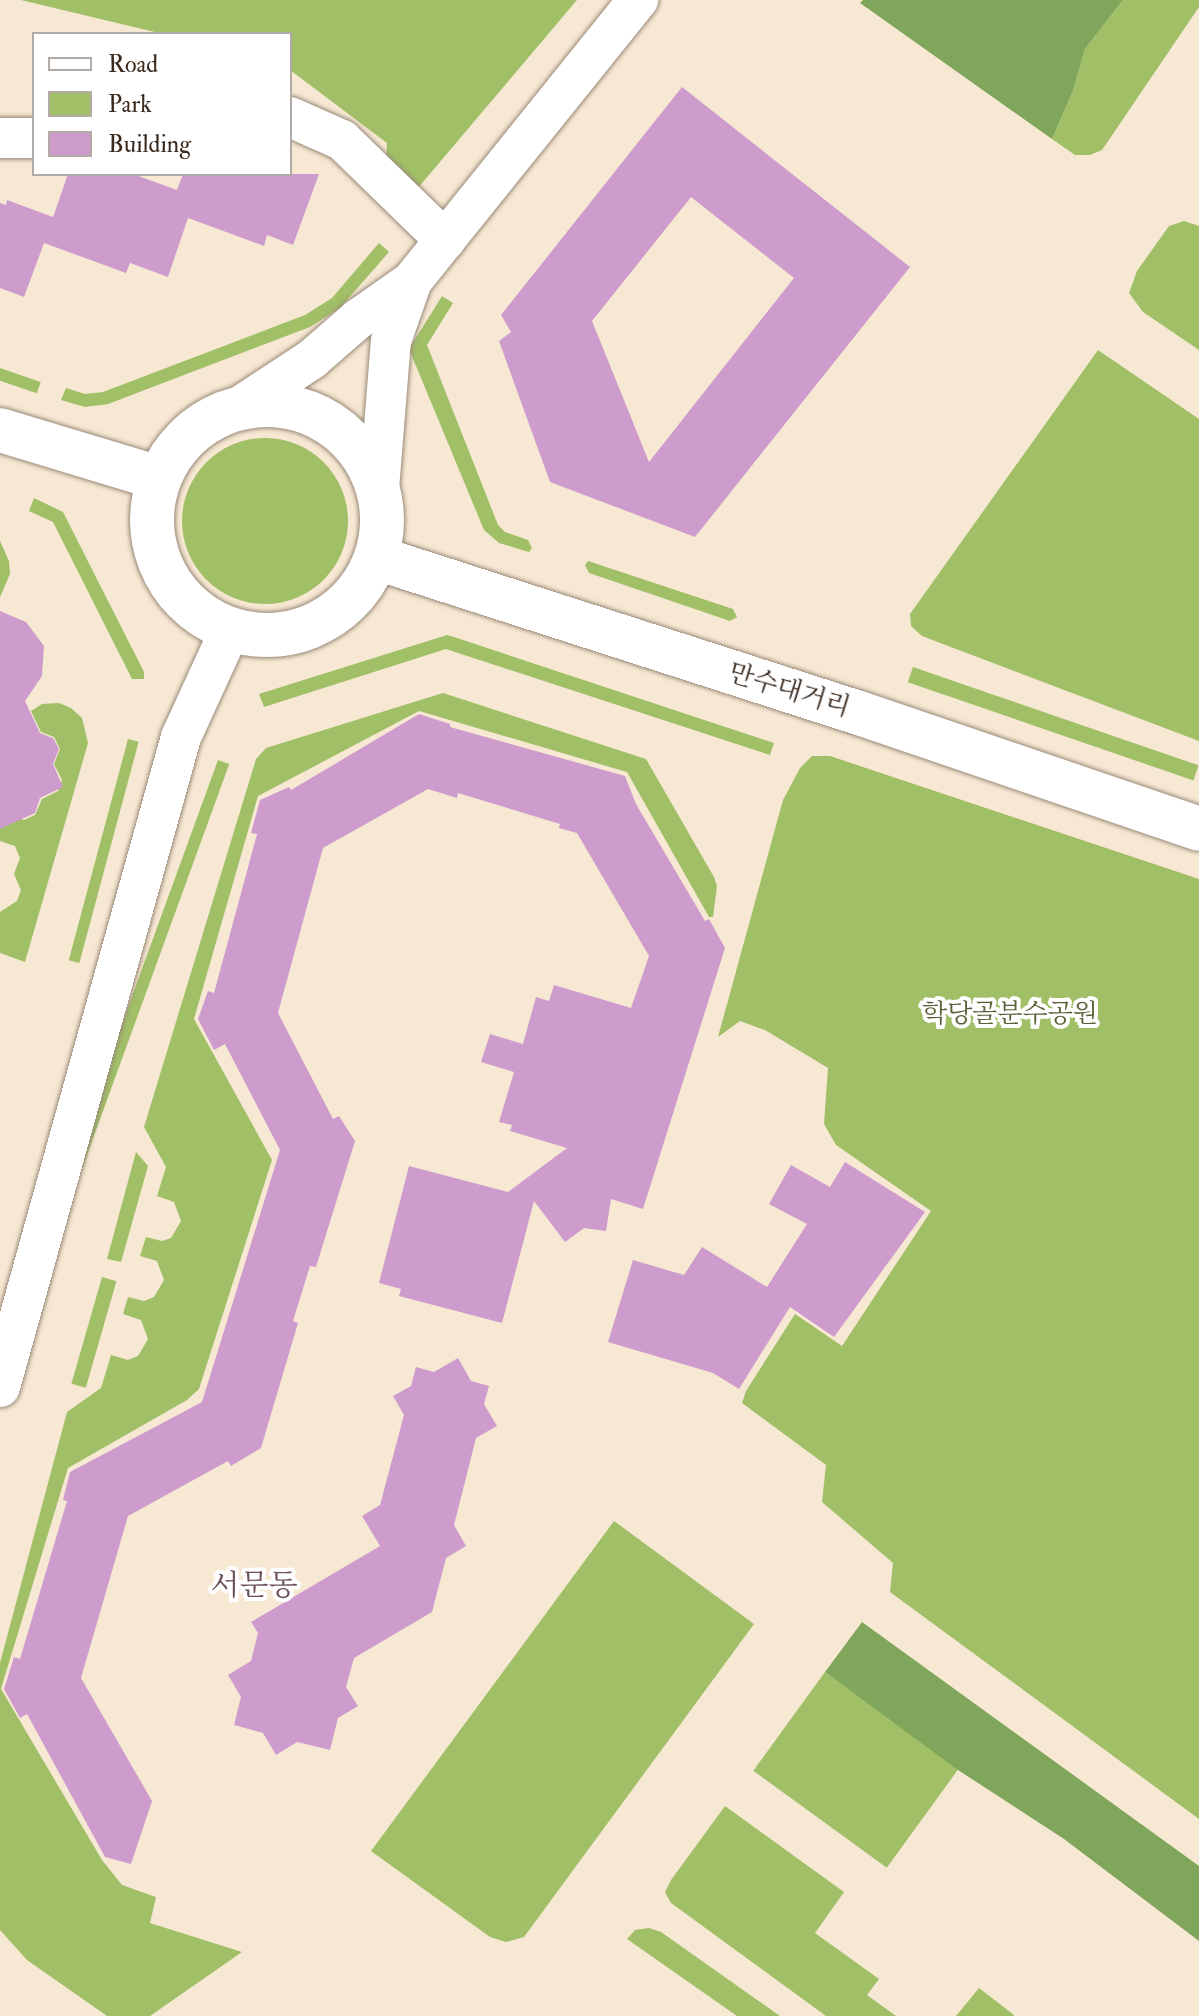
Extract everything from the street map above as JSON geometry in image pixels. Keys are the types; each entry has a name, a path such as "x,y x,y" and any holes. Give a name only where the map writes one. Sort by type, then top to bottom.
{"main road":[{"path":"277,405 312,414 342,432 365,457 379,489 383,524 377,558 364,585 343,608 318,624 290,634 260,635 230,630 202,616 179,595 162,569 152,539 152,508 159,478 178,446 205,422 239,407 277,405"},
{"path":"0,430 159,478"},
{"name":"만수대거리","path":"377,558 876,719 1199,829"}],"street":[{"path":"239,407 312,359 358,319 412,281 638,0"},
{"path":"292,118 342,140 445,240"},
{"path":"0,138 32,138"},
{"path":"379,489 391,341 412,281"},
{"path":"0,1387 181,737 230,630"}],"green space":[{"path":"21,0 577,0 417,189 386,158 387,143 292,72 292,32 155,32"},
{"path":"863,0 1123,0 1085,49 1073,91 1052,139 860,3"},
{"path":"1123,0 1199,0 1199,7 1102,150 1090,155 1075,155 1052,139 1073,91 1085,49"},
{"path":"1184,221 1199,226 1199,350 1143,312 1129,293 1137,271 1169,226"},
{"path":"379,243 389,252 340,308 310,327 108,404 85,407 61,400 66,388 85,394 103,392 305,315 332,298"},
{"path":"442,296 453,303 427,345 498,525 505,532 528,540 532,548 529,552 499,543 484,530 409,349"},
{"path":"1098,350 1199,419 1199,741 922,636 911,626 910,614"},
{"path":"0,368 41,382 37,393 0,381"},
{"path":"265,438 297,444 324,462 342,489 348,521 342,553 324,580 297,598 265,604 233,598 206,580 188,553 182,521 188,489 206,462 233,444"},
{"path":"34,498 63,512 144,672 144,679 132,679 53,522 29,511"},
{"path":"0,541 9,561 10,574 0,597"},
{"path":"588,561 733,609 737,617 730,621 589,573 585,565"},
{"path":"447,635 774,743 770,755 446,649 264,707 259,694"},
{"path":"913,667 1199,765 1193,780 908,682"},
{"path":"443,693 646,759 714,877 717,886 713,917 709,917 627,772 419,711 258,796 194,1019 272,1160 199,1389 187,1400 68,1468 1,1689 102,1860 122,1885 156,1897 150,1923 242,1952 150,2016 107,2016 27,1960 0,1930 0,1663 67,1412 101,1388 111,1355 128,1360 138,1356 148,1339 141,1320 123,1314 128,1297 144,1301 154,1297 164,1280 157,1261 140,1256 146,1237 162,1241 171,1238 181,1221 174,1202 157,1196 166,1167 144,1127 256,759 266,748"},
{"path":"59,703 82,718 88,743 25,962 0,953 0,912 17,901 21,890 14,874 20,858 15,846 0,841 0,819 8,815 24,820 35,815 42,799 58,791 62,780 54,764 60,749 54,737 41,732 31,711 42,704"},
{"path":"128,739 139,742 79,963 69,960"},
{"name":"학당골분수공원","path":"812,756 830,756 1199,879 1199,1819 890,1592 893,1563 822,1502 826,1465 742,1403 746,1391 795,1314 842,1346 931,1211 836,1145 824,1124 828,1068 765,1030 740,1021 718,1037 783,800 800,768"},
{"path":"218,760 229,764 0,1394 0,1359"},
{"path":"136,1152 148,1166 121,1262 107,1259"},
{"path":"102,1277 116,1281 86,1388 71,1384"},
{"path":"614,1521 754,1624 524,1937 506,1942 490,1937 371,1851"},
{"path":"862,1622 1199,1866 1199,1941 1064,1839 958,1770 825,1672"},
{"path":"825,1672 958,1769 887,1868 753,1771"},
{"path":"725,1806 844,1892 815,1933 879,1979 867,1995 896,2016 826,2016 671,1903 665,1892 671,1880"},
{"path":"649,1928 661,1932 780,2016 737,2016 627,1939 635,1930"},
{"path":"979,1988 1014,2015 1014,2016 956,2016"}],"building":[{"path":"682,87 910,267 695,537 550,482 499,341 511,332 501,315","holes":["691,197 794,278 649,462 592,321"]},
{"path":"319,174 293,245 267,235 264,246 188,218 168,277 130,263 126,273 44,243 24,297 0,288 0,203 6,205 7,200 53,217 67,176 138,176 177,190 182,176"},
{"path":"0,611 26,622 44,646 42,676 25,701 40,733 53,738 59,749 53,764 63,787 40,798 35,813 0,829"},
{"path":"419,714 450,724 450,727 625,776 636,804 705,921 709,919 725,948 643,1209 611,1199 606,1231 584,1228 565,1242 534,1201 502,1323 399,1296 401,1289 379,1283 409,1166 508,1192 567,1148 510,1131 512,1125 499,1122 514,1072 481,1062 490,1034 523,1044 536,997 549,1001 554,985 631,1008 649,956 577,833 559,828 560,824 458,793 457,798 428,789 323,848 278,1013 333,1119 339,1116 355,1141 316,1267 310,1266 293,1321 298,1323 261,1448 231,1466 228,1461 128,1516 81,1678 152,1801 131,1864 105,1857 27,1714 20,1718 4,1689 14,1657 20,1659 67,1501 63,1500 70,1472 202,1402 280,1150 225,1044 214,1050 198,1019 208,991 214,993 257,834 251,833 260,800 289,787 291,790"},
{"path":"845,1162 925,1212 834,1337 790,1307 739,1389 713,1373 608,1342 633,1260 684,1275 702,1247 767,1287 807,1224 769,1204 791,1165 830,1187"},
{"path":"458,1358 471,1381 489,1386 484,1404 497,1426 476,1438 454,1525 466,1546 446,1558 432,1612 354,1658 346,1687 358,1706 338,1718 330,1750 297,1742 276,1755 263,1733 234,1725 241,1697 228,1675 251,1661 258,1633 251,1622 380,1546 362,1516 380,1505 404,1415 393,1396 411,1386 416,1367 434,1372"}],"district":[{"name":"서문동","path":"254,1586"}]}
